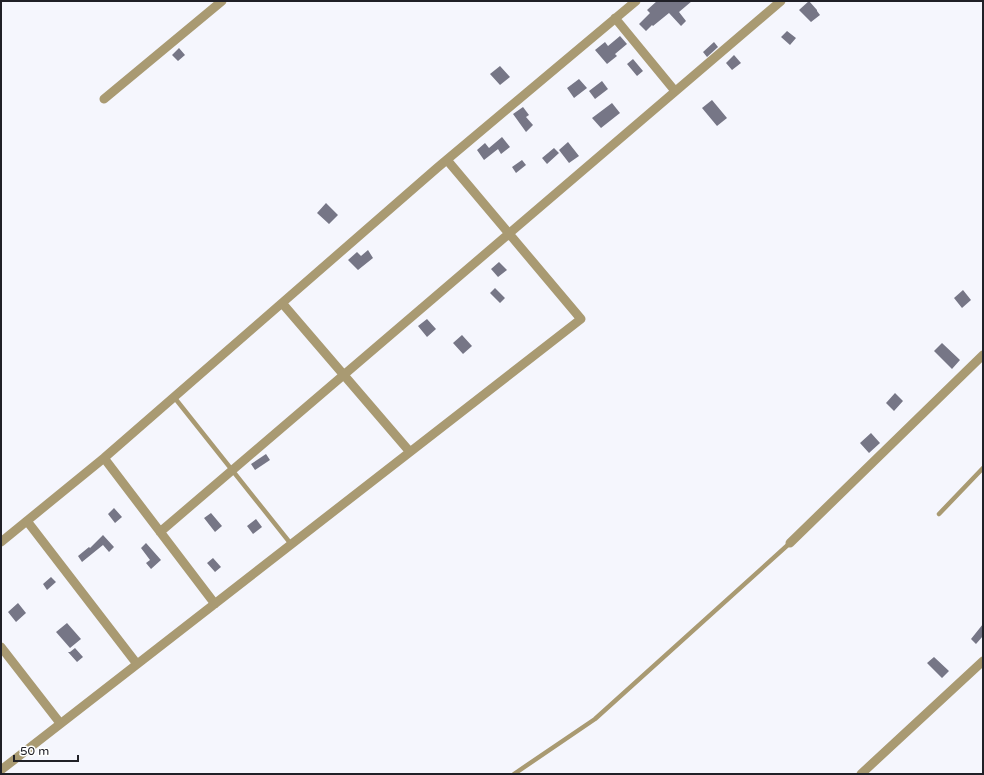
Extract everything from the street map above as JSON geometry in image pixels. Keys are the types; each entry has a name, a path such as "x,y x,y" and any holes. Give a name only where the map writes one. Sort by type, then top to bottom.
{"street":[{"path":"104,99 222,1"},
{"path":"1,542 104,458 447,160 636,1"},
{"path":"160,532 781,1"},
{"path":"615,18 675,91"},
{"path":"1,770 581,319 447,160"},
{"path":"282,303 410,452"},
{"path":"790,542 983,355"},
{"path":"104,458 215,604"},
{"path":"27,521 137,664"},
{"path":"1,647 60,723"},
{"path":"861,774 983,661"}],"lane":[{"path":"174,397 291,544"},
{"path":"939,514 983,468"},
{"path":"514,774 595,719 790,542"}],"building":[{"path":"657,1 692,1 679,12 686,21 681,26 669,13 646,31 639,24 650,13 647,10"},
{"path":"809,1 820,15 811,22 799,10"},
{"path":"787,31 796,38 790,45 781,37"},
{"path":"620,36 627,44 615,54 617,56 607,64 595,50 605,42 608,46"},
{"path":"714,42 718,47 707,57 703,52"},
{"path":"179,48 185,55 178,61 172,55"},
{"path":"734,55 741,63 732,70 726,63"},
{"path":"633,59 643,71 637,76 627,64"},
{"path":"500,66 510,77 500,85 490,74"},
{"path":"579,79 587,88 574,98 567,88"},
{"path":"602,81 608,89 595,99 589,91"},
{"path":"712,100 727,118 717,126 702,108"},
{"path":"612,103 620,113 601,128 592,118"},
{"path":"523,107 529,115 526,117 533,125 526,132 513,114"},
{"path":"502,137 510,147 501,154 498,149 484,160 477,150 485,143 489,148"},
{"path":"568,142 579,156 569,163 559,150"},
{"path":"554,148 559,153 547,164 542,158"},
{"path":"522,160 526,165 516,173 512,167"},
{"path":"326,203 338,215 329,224 317,213"},
{"path":"368,250 373,258 358,270 348,260 357,252 361,256"},
{"path":"499,262 507,270 498,277 491,269"},
{"path":"495,288 505,298 500,303 490,293"},
{"path":"963,290 971,300 962,308 954,298"},
{"path":"427,319 436,329 427,337 418,326"},
{"path":"462,335 472,346 463,354 453,343"},
{"path":"942,343 960,360 952,369 934,351"},
{"path":"895,393 903,401 894,411 886,403"},
{"path":"871,433 880,443 869,453 860,443"},
{"path":"266,454 270,460 255,470 251,464"},
{"path":"114,508 122,517 115,523 108,514"},
{"path":"211,513 222,526 215,532 204,518"},
{"path":"256,519 262,527 253,534 247,526"},
{"path":"103,535 114,547 109,552 103,545 82,562 78,556 89,547 90,548"},
{"path":"146,543 161,560 151,569 146,563 150,560 141,548"},
{"path":"213,558 221,567 215,572 207,563"},
{"path":"51,577 56,582 47,590 43,584"},
{"path":"18,603 26,613 16,622 8,612"},
{"path":"67,623 81,639 70,648 56,632"},
{"path":"983,624 983,636 976,644 971,639"},
{"path":"75,648 83,657 77,662 68,652"},
{"path":"934,657 949,671 942,678 927,663"}]}
